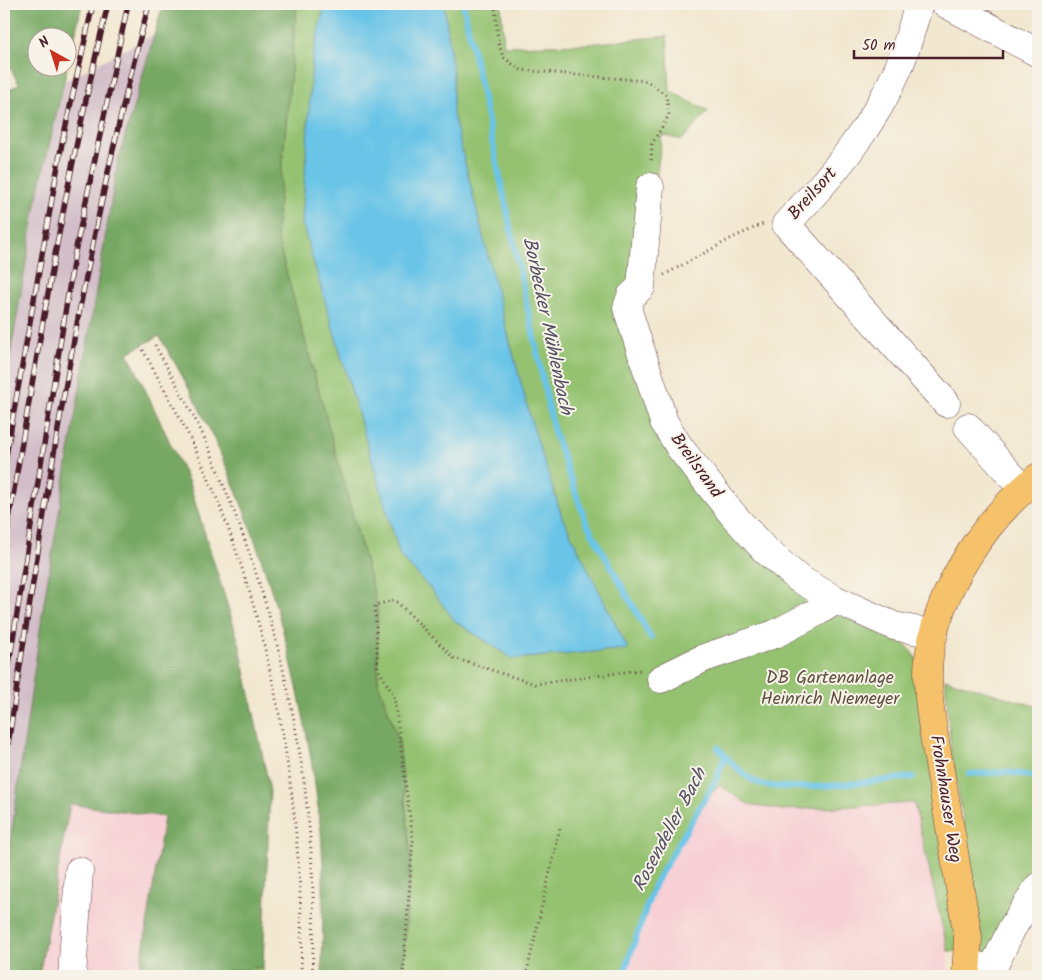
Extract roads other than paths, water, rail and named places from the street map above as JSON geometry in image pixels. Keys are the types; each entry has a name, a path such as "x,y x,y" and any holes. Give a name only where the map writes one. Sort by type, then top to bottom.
{"main road":[{"name":"Frohnhauser Weg","path":"967,971 968,938 930,706 929,659 934,634 950,591 968,554 993,520 1031,483"}],"street":[{"name":"Breilsort","path":"919,4 910,38 897,70 864,131 842,161 786,224 946,403"},
{"path":"946,4 1038,53"},
{"name":"Breilsrand","path":"650,187 641,287 631,296 627,308 664,422 680,448 734,516 764,549 799,578 836,600 894,626 934,634"},
{"path":"968,427 1031,483"},
{"path":"651,675 775,634 836,600"},
{"path":"72,976 79,871"},
{"name":"Frohnhauser Weg","path":"967,971 993,968 1012,928 1038,887"}],"water":[{"path":"325,4 444,4 453,72 453,114 501,309 532,423 562,517 628,649 513,659 456,622 429,587 400,556 302,223 312,60"}],"waterway":[{"name":"Borbecker Mühlenbach","path":"463,4 554,432 586,522 651,638"},
{"name":"Borbecker Mühlenbach","path":"718,748 745,775 756,782 768,786 808,787 913,777"},
{"name":"Rosendeller Bach","path":"623,976 654,885 717,778 725,756"},
{"name":"Borbecker Mühlenbach","path":"969,774 1007,772 1038,777"}],"railway":[{"path":"4,467 62,143 93,4"},
{"path":"4,549 64,208 108,4"},
{"path":"4,695 74,257 128,4"},
{"path":"4,771 49,482 84,290 103,194 149,4"}],"park label":[{"name":"DB Gartenanlage Heinrich Niemeyer","path":"830,688"}]}
